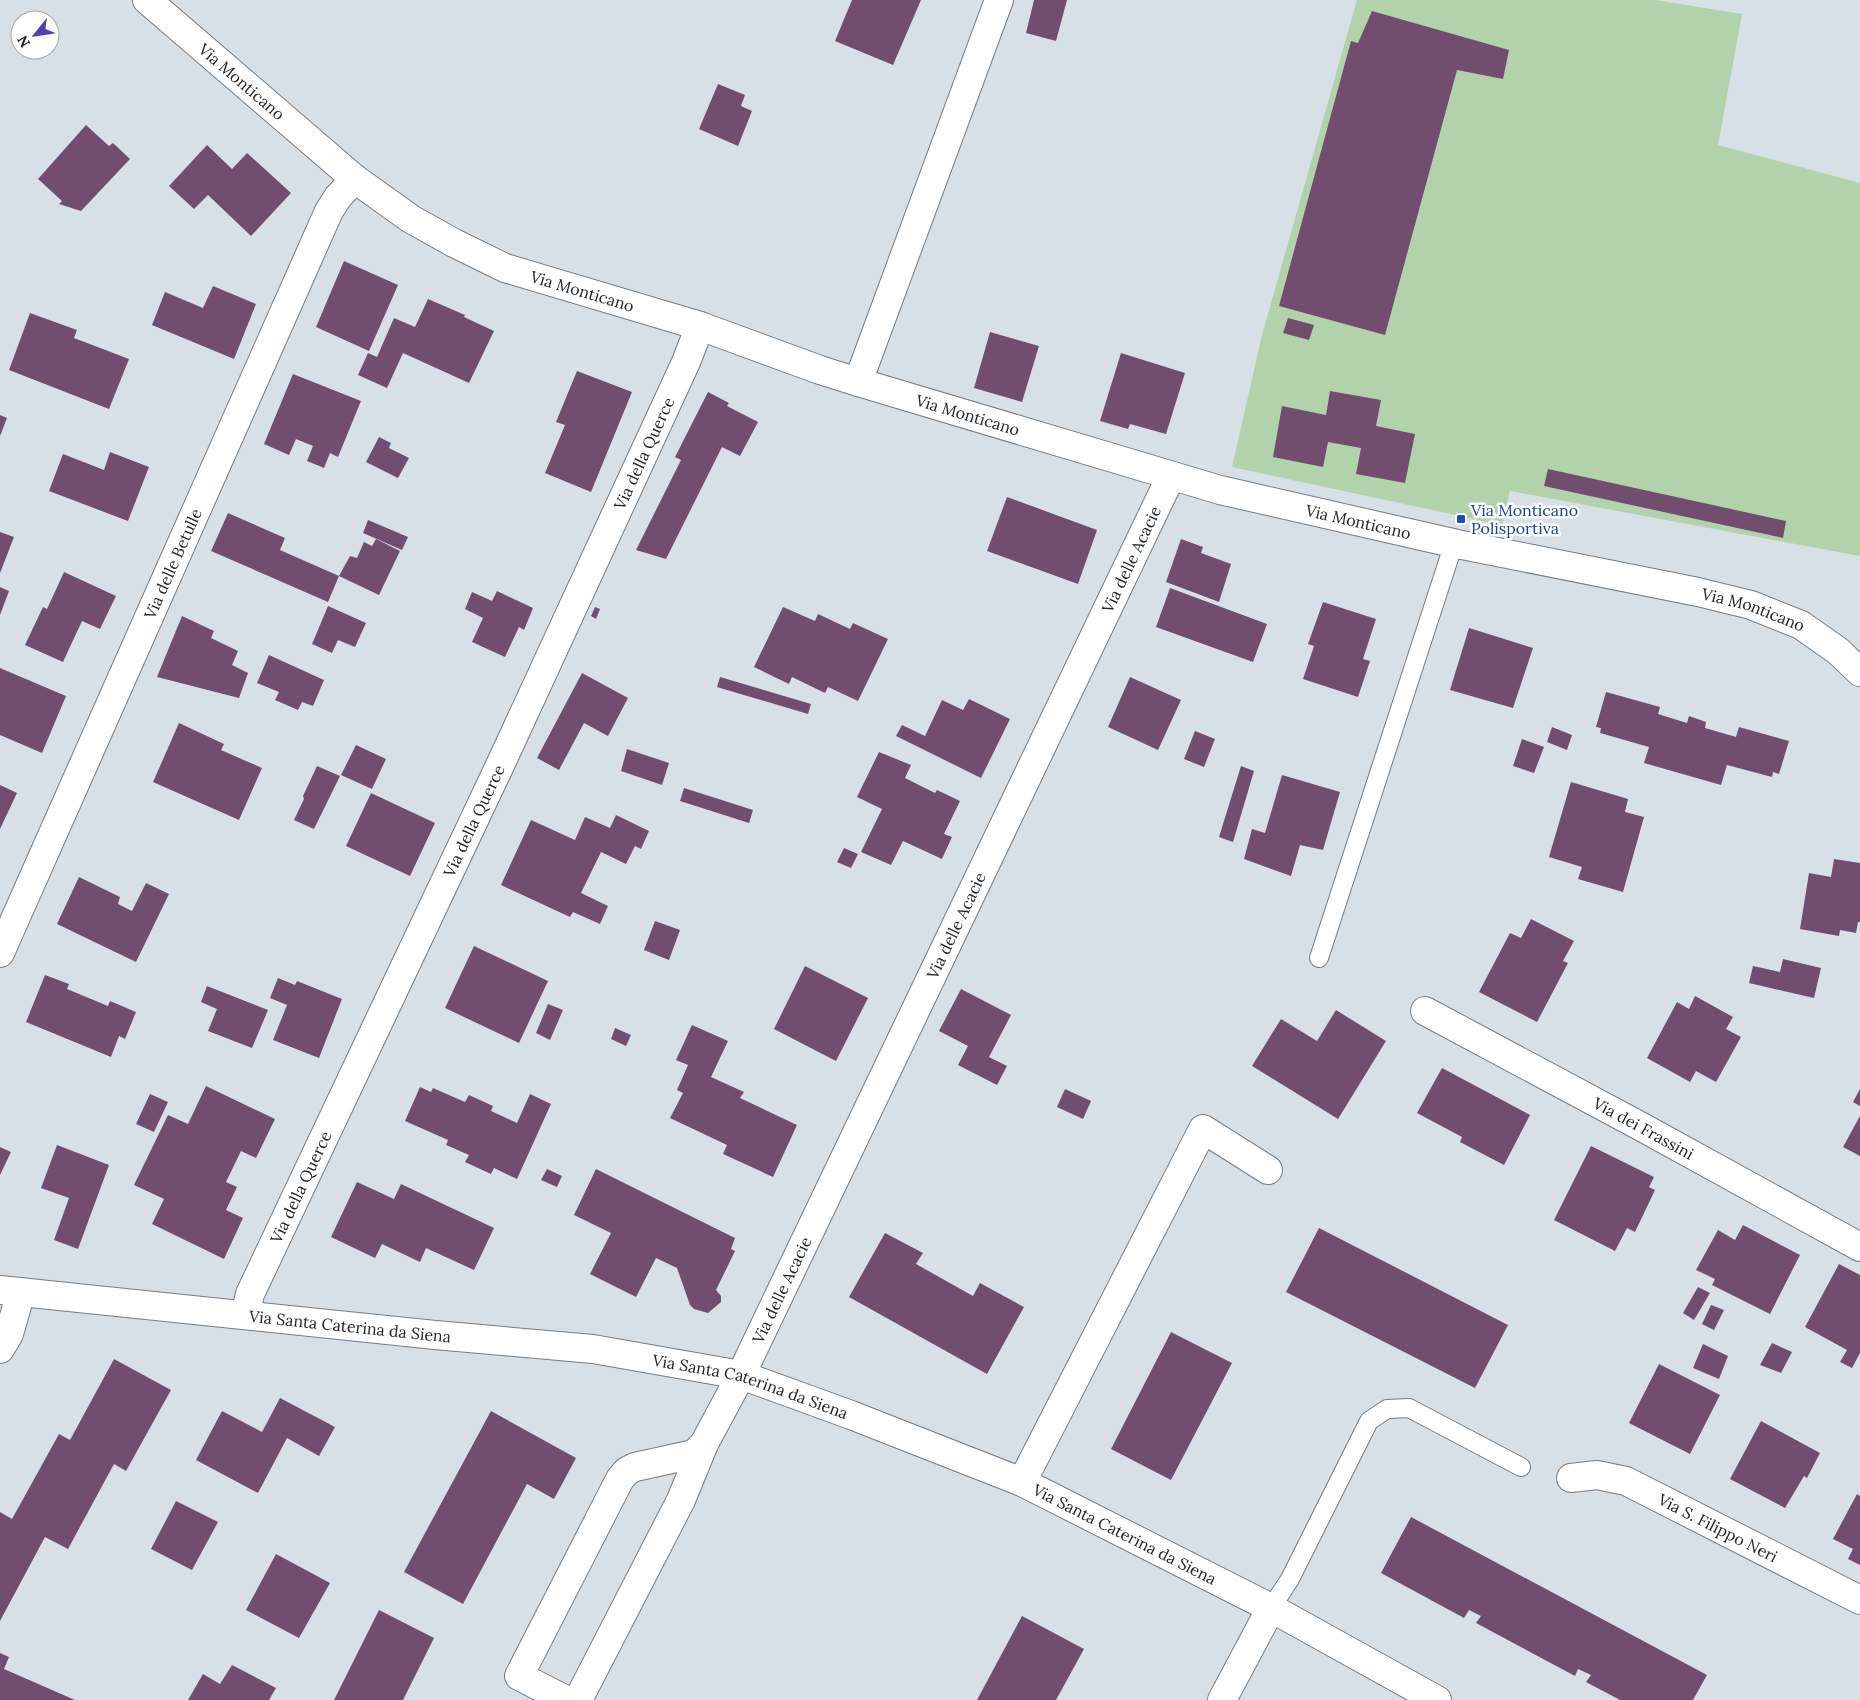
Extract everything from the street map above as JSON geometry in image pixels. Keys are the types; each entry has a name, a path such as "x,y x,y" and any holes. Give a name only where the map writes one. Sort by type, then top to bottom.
{"street":[{"name":"Via Monticano","path":"147,0 355,179 411,219 505,268 700,326 858,382 1220,490 1454,543 1698,592 1751,605 1801,625 1838,651 1860,672"},
{"path":"858,382 999,0"},
{"name":"Via delle Betulle","path":"0,953 329,211 338,197 355,179"},
{"name":"Via della Querce","path":"245,1315 250,1294 502,761 686,362 700,326"},
{"name":"Via delle Acacie","path":"578,1700 681,1500 704,1444 741,1375 1171,476"},
{"name":"Via dei Frassini","path":"1425,1011 1631,1121 1860,1247"},
{"path":"1022,1482 1203,1129 1268,1170"},
{"path":"0,1350 8,1334 11,1291"},
{"name":"Via Santa Caterina da Siena","path":"11,1291 445,1336 594,1349 741,1375 851,1415 1022,1482 1271,1608 1437,1700"},
{"path":"566,1700 519,1676 620,1478 634,1467 694,1454 704,1444"},
{"name":"Via S. Filippo Neri","path":"1571,1478 1597,1475 1626,1481 1860,1600"},
{"path":"1222,1700 1271,1608"}],"lane":[{"path":"1319,958 1454,543"},
{"path":"1271,1608 1290,1579 1369,1421 1387,1409 1409,1408 1521,1467"}],"green space":[{"path":"1357,0 1656,0 1742,14 1718,145 1860,183 1860,556 1510,491 1502,525 1232,467 1262,335"}],"building":[{"path":"852,0 921,0 893,65 835,41"},
{"path":"1034,0 1067,0 1056,41 1026,33"},
{"path":"1372,11 1509,50 1503,79 1457,70 1385,335 1279,306 1351,41 1358,43"},
{"path":"718,84 745,95 741,106 752,111 738,146 699,129"},
{"path":"86,125 109,146 113,143 130,159 81,211 59,204 62,201 38,179"},
{"path":"207,145 232,169 247,153 291,193 251,236 208,195 194,209 169,186"},
{"path":"344,261 398,285 369,351 316,327"},
{"path":"213,286 256,304 234,359 152,325 165,292 203,308"},
{"path":"428,299 465,315 464,317 494,331 469,383 403,353 387,388 358,375 368,353 377,357 394,318 415,327"},
{"path":"30,313 77,330 74,338 129,359 109,409 9,370"},
{"path":"1288,318 1314,325 1309,340 1283,333"},
{"path":"990,332 1039,346 1022,402 974,388"},
{"path":"1121,353 1185,373 1166,434 1130,424 1128,429 1100,421"},
{"path":"577,371 632,392 591,492 545,473 565,425 556,422"},
{"path":"293,374 361,401 338,457 330,453 324,468 307,461 313,446 296,439 289,455 264,444"},
{"path":"1330,391 1381,400 1376,426 1415,434 1405,483 1356,474 1361,448 1328,442 1323,467 1273,457 1282,406 1326,415"},
{"path":"708,392 729,403 727,406 758,422 740,456 722,447 666,559 636,550 681,460 675,457"},
{"path":"0,415 7,418 0,436"},
{"path":"379,437 391,443 389,448 409,458 398,478 366,462"},
{"path":"110,452 149,467 128,521 49,491 63,454 104,470"},
{"path":"1548,469 1786,521 1783,538 1544,486"},
{"path":"1007,497 1097,530 1078,584 987,551"},
{"path":"228,513 285,538 280,550 339,576 328,602 211,551"},
{"path":"368,520 408,537 402,550 363,533"},
{"path":"0,532 14,537 0,573"},
{"path":"376,539 400,551 379,595 339,576 350,556 357,558 364,542 372,546"},
{"path":"1181,539 1203,547 1201,553 1231,564 1219,602 1166,582"},
{"path":"64,572 116,596 100,629 82,621 63,662 25,645 43,607 47,609"},
{"path":"0,587 9,591 0,615"},
{"path":"1170,588 1267,624 1253,662 1156,627"},
{"path":"497,591 533,608 524,630 519,627 505,657 472,642 483,618 465,609 472,592 492,601"},
{"path":"1323,602 1376,619 1363,659 1370,661 1358,697 1303,679 1314,646 1308,644"},
{"path":"328,606 366,623 355,647 338,640 332,653 312,644"},
{"path":"595,607 600,609 596,619 591,616"},
{"path":"783,607 815,621 818,614 850,629 853,623 888,639 858,701 828,687 825,693 792,677 789,684 754,667"},
{"path":"182,616 214,631 211,638 238,651 232,665 248,673 239,698 157,677"},
{"path":"1469,628 1533,648 1513,708 1450,690"},
{"path":"269,655 324,680 313,706 302,702 298,710 275,700 279,692 257,683"},
{"path":"0,668 66,696 42,753 0,735"},
{"path":"582,673 628,698 608,736 584,723 559,770 537,758"},
{"path":"720,677 811,704 808,714 717,687"},
{"path":"1130,677 1181,700 1158,750 1108,727"},
{"path":"1606,692 1660,707 1658,714 1687,723 1689,716 1706,722 1705,728 1736,737 1739,727 1789,741 1779,774 1773,772 1772,777 1727,765 1721,785 1644,763 1649,747 1600,733 1601,728 1596,727"},
{"path":"969,699 1010,719 981,778 896,736 902,725 925,736 942,700 963,710"},
{"path":"179,723 224,744 221,750 262,768 239,820 153,782"},
{"path":"1552,727 1572,735 1567,750 1547,742"},
{"path":"1195,731 1215,739 1204,767 1184,759"},
{"path":"1522,739 1544,747 1534,773 1513,766"},
{"path":"356,745 386,759 372,789 341,775"},
{"path":"627,749 669,763 662,785 621,771"},
{"path":"879,752 911,765 905,778 935,793 937,790 960,801 944,834 952,837 942,859 903,841 891,865 861,852 882,809 857,797"},
{"path":"317,766 340,776 314,829 294,820"},
{"path":"1241,766 1254,771 1233,842 1219,837"},
{"path":"1282,775 1340,792 1323,850 1300,845 1291,876 1244,859 1252,829 1265,833"},
{"path":"1571,782 1628,799 1625,812 1644,817 1623,892 1578,879 1582,867 1549,857"},
{"path":"0,785 17,793 0,829"},
{"path":"684,788 753,810 749,823 680,801"},
{"path":"371,793 435,823 410,876 346,846"},
{"path":"616,815 649,831 641,849 635,846 626,864 601,852 581,893 608,906 600,924 573,912 570,917 501,885 531,820 575,840 585,817 610,828"},
{"path":"844,848 858,854 851,868 837,862"},
{"path":"1834,859 1860,863 1860,922 1858,922 1856,933 1840,930 1839,936 1800,929 1809,873 1831,877"},
{"path":"79,877 120,897 118,904 132,911 146,883 169,894 136,962 57,924"},
{"path":"1531,919 1574,941 1563,961 1568,963 1537,1022 1479,992 1510,933 1521,938"},
{"path":"655,921 680,930 669,960 644,950"},
{"path":"474,946 548,981 519,1043 445,1008"},
{"path":"1783,959 1821,968 1814,998 1749,983 1753,966 1780,972"},
{"path":"805,966 868,998 836,1061 774,1029"},
{"path":"45,975 69,984 67,989 108,1006 110,1001 136,1012 125,1039 119,1036 111,1057 26,1022"},
{"path":"278,978 295,985 297,981 342,999 319,1058 273,1040 287,1005 270,998"},
{"path":"207,986 268,1010 252,1048 208,1031 217,1009 201,1002"},
{"path":"961,989 1011,1015 989,1057 1007,1066 997,1085 958,1065 968,1046 939,1031"},
{"path":"1695,996 1733,1017 1726,1029 1741,1037 1716,1082 1696,1071 1690,1082 1647,1058 1677,1002 1689,1009"},
{"path":"548,1004 563,1010 550,1040 536,1033"},
{"path":"1336,1010 1386,1041 1338,1119 1252,1066 1281,1019 1317,1041"},
{"path":"692,1025 728,1041 711,1077 744,1092 740,1098 797,1125 773,1177 723,1154 727,1145 670,1118 683,1093 677,1090 688,1065 676,1060"},
{"path":"615,1028 631,1035 626,1046 611,1039"},
{"path":"1442,1068 1530,1115 1504,1165 1460,1142 1462,1137 1417,1113"},
{"path":"206,1086 275,1119 256,1158 241,1151 226,1182 237,1187 226,1210 243,1218 224,1259 152,1224 164,1199 134,1185 168,1115 188,1124"},
{"path":"420,1087 431,1092 433,1088 465,1102 469,1095 493,1106 491,1111 517,1123 530,1094 551,1104 517,1179 494,1168 491,1174 465,1162 469,1155 446,1145 448,1140 405,1121"},
{"path":"1065,1089 1091,1101 1083,1119 1057,1107"},
{"path":"1860,1089 1860,1106 1853,1102"},
{"path":"150,1094 168,1102 154,1132 136,1124"},
{"path":"1860,1116 1860,1156 1843,1147"},
{"path":"57,1145 109,1165 78,1249 54,1240 69,1198 41,1188"},
{"path":"1591,1146 1654,1177 1649,1187 1655,1190 1635,1232 1627,1228 1615,1251 1554,1220"},
{"path":"0,1147 11,1152 0,1175"},
{"path":"547,1169 562,1176 557,1187 541,1180"},
{"path":"596,1169 735,1238 731,1249 735,1251 716,1290 721,1296 721,1302 708,1313 694,1309 690,1305 677,1268 656,1258 636,1297 590,1274 611,1233 574,1215"},
{"path":"357,1182 394,1199 401,1184 494,1228 474,1270 426,1248 420,1262 382,1244 375,1258 331,1237"},
{"path":"1743,1225 1800,1255 1770,1314 1712,1285 1715,1279 1696,1270 1718,1230 1735,1240"},
{"path":"1319,1228 1508,1325 1475,1388 1286,1292"},
{"path":"885,1233 923,1253 916,1264 973,1296 980,1283 1024,1307 987,1374 849,1297"},
{"path":"1839,1264 1860,1275 1860,1353 1852,1368 1840,1362 1847,1350 1805,1327"},
{"path":"1698,1287 1710,1293 1694,1320 1683,1313"},
{"path":"1711,1305 1724,1310 1714,1330 1702,1324"},
{"path":"1171,1332 1232,1363 1171,1480 1111,1449"},
{"path":"1772,1343 1792,1352 1781,1373 1760,1365"},
{"path":"1703,1344 1728,1356 1719,1379 1693,1368"},
{"path":"114,1359 171,1390 126,1471 114,1464 68,1549 45,1537 0,1621 0,1512 12,1519 59,1434 70,1440"},
{"path":"1659,1364 1720,1395 1690,1454 1629,1423"},
{"path":"280,1398 335,1427 319,1456 287,1438 258,1493 196,1460 222,1411 262,1432"},
{"path":"491,1411 576,1458 554,1499 527,1484 463,1604 404,1572"},
{"path":"1761,1421 1820,1453 1807,1478 1804,1476 1785,1508 1730,1479"},
{"path":"1857,1494 1860,1496 1860,1565 1848,1559 1853,1549 1833,1539"},
{"path":"176,1501 218,1522 192,1570 151,1549"},
{"path":"1411,1517 1707,1675 1693,1700 1620,1700 1586,1682 1591,1675 1578,1669 1575,1676 1476,1623 1481,1616 1469,1610 1464,1618 1381,1573"},
{"path":"276,1554 330,1583 299,1638 246,1610"},
{"path":"379,1610 434,1638 403,1700 334,1700"},
{"path":"1022,1616 1084,1649 1056,1700 977,1700"},
{"path":"0,1653 9,1657 4,1669 75,1700 0,1700"},
{"path":"232,1665 276,1688 269,1700 188,1700 203,1674 220,1684"}],"place":[{"name":"Via Monticano Polisportiva","path":"1461,519"}]}
